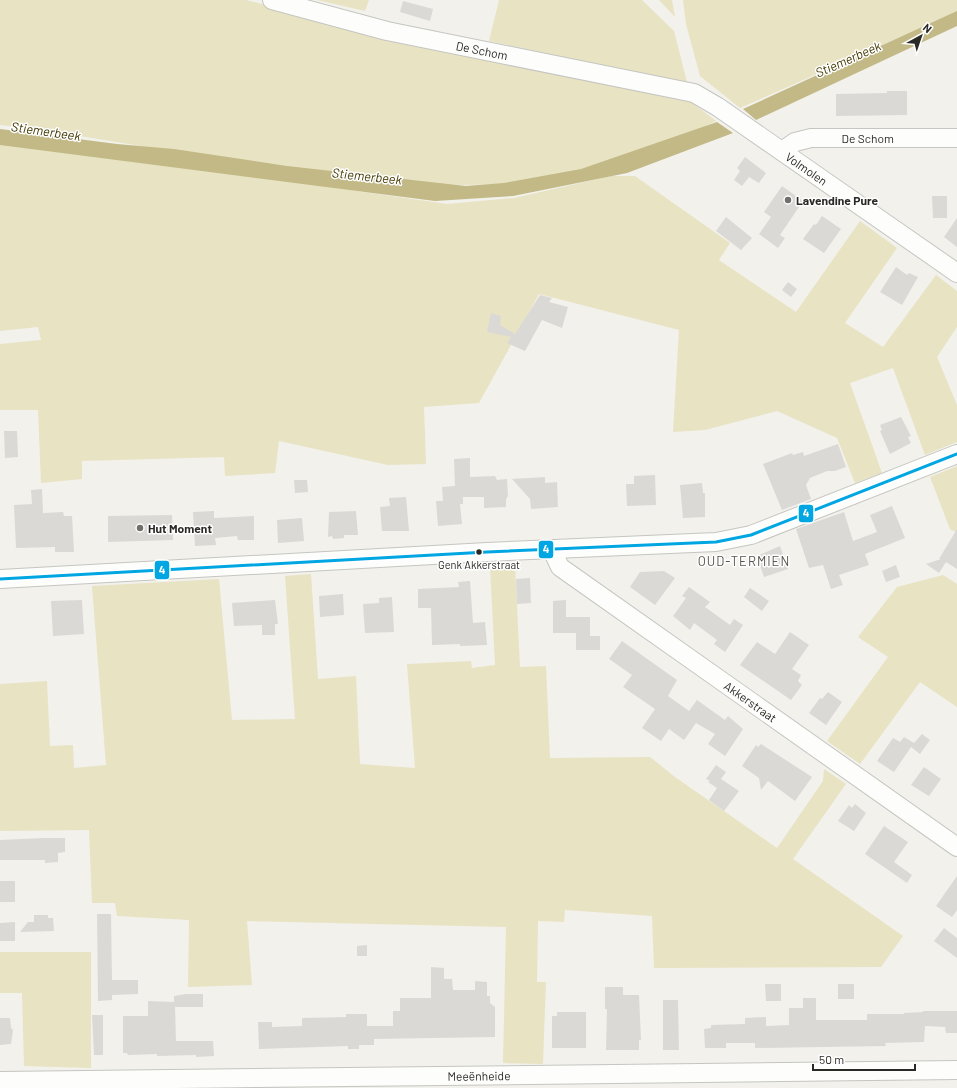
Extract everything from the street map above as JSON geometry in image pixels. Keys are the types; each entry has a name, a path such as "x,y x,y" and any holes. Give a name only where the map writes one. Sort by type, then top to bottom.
{"street":[{"name":"De Schom","path":"272,0 387,31 694,93"},
{"name":"Volmolen","path":"694,93 718,107 957,273"},
{"name":"De Schom","path":"782,151 795,142 811,138 957,138"},
{"path":"0,579 487,552 716,542 751,535 957,454"},
{"name":"Akkerstraat","path":"552,550 560,567 957,846"},
{"name":"Meeënheide","path":"0,1081 406,1083 957,1070"}],"shaded area":[{"path":"0,0 246,0 376,34 690,101 716,121 646,154 520,184 459,185 414,183 251,164 37,129 0,125"},
{"path":"317,0 369,0 365,11"},
{"path":"499,0 642,0 674,31 688,86 489,41"},
{"path":"659,0 672,0 675,17"},
{"path":"683,0 957,0 957,12 740,108 700,76 686,24"},
{"path":"0,140 447,204 514,198 611,176 635,176 730,243 719,260 796,312 860,221 897,248 845,323 883,347 936,275 957,291 957,327 937,357 957,405 957,442 925,455 893,368 850,383 882,473 855,483 837,438 777,411 705,430 673,432 679,330 539,294 479,403 424,407 426,464 388,465 279,441 275,473 225,476 224,457 82,461 82,479 41,483 38,410 0,410 0,344 41,340 38,327 0,331"},
{"path":"957,466 957,533 950,529 930,477"},
{"path":"515,564 520,667 546,666 550,758 650,757 675,777 777,848 823,781 824,769 846,784 793,859 903,936 881,967 654,968 652,916 565,910 564,922 538,921 537,982 546,982 543,1064 503,1063 506,927 247,921 252,985 188,987 189,920 117,916 115,903 92,903 89,830 0,831 0,684 47,681 50,746 73,745 74,768 106,765 92,586 219,579 232,720 295,719 285,576 311,574 318,679 356,676 360,764 415,768 407,664 471,661 472,668 495,665 490,567"},
{"path":"943,575 957,584 957,707 920,682 860,764 827,741 888,657 858,637 897,587"},
{"path":"0,952 91,952 91,1068 24,1066 22,993 0,993"}],"water":[{"path":"957,11 957,26 756,120 743,109"},
{"name":"Stiemerbeek","path":"717,122 733,133 627,173 513,196 435,201 0,145 0,129 117,144 174,149 287,166 466,186 504,183 581,169"}],"building":[{"path":"403,1 433,9 430,21 400,12"},
{"path":"887,91 907,91 907,115 836,116 836,94 887,93"},
{"path":"745,157 766,173 759,183 749,177 742,186 734,180 740,171 737,168"},
{"path":"782,186 803,201 780,235 785,238 778,248 759,234 771,217 764,212"},
{"path":"932,196 947,196 947,218 933,218"},
{"path":"822,216 841,229 824,253 803,239"},
{"path":"726,217 752,238 741,250 716,231"},
{"path":"957,218 957,247 944,237"},
{"path":"896,267 907,275 909,273 918,277 902,305 880,292"},
{"path":"788,282 797,289 791,297 782,290"},
{"path":"540,295 552,298 549,302 568,307 562,328 542,320 525,351 507,343 511,337 487,332 491,313 501,316 500,325 515,334"},
{"path":"901,417 911,436 908,437 911,443 890,454 880,431 882,430 880,425"},
{"path":"4,431 17,431 18,457 5,458"},
{"path":"838,444 846,467 835,471 827,471 810,478 806,485 811,499 782,510 763,464 792,453 793,455 803,452 804,456"},
{"path":"470,458 470,477 495,476 497,480 507,479 508,496 506,499 506,507 484,508 484,497 463,497 463,504 460,504 462,524 438,526 436,501 443,501 442,487 455,486 454,459"},
{"path":"655,475 656,505 627,506 626,484 634,484 634,476"},
{"path":"545,477 545,483 557,482 558,507 531,509 530,499 512,479"},
{"path":"294,480 307,480 308,492 295,493"},
{"path":"702,483 703,493 705,493 705,517 683,518 680,485"},
{"path":"42,489 43,513 63,512 64,516 72,516 74,552 55,552 55,547 16,548 14,505 32,504 31,490"},
{"path":"406,497 409,531 382,531 380,507 390,506 389,498"},
{"path":"892,506 905,538 865,554 869,565 839,575 843,585 831,589 823,565 809,568 796,529 844,512 853,541 877,532 870,515"},
{"path":"214,511 214,518 254,516 254,540 238,540 237,536 215,538 216,545 195,546 193,512"},
{"path":"356,511 358,535 344,535 344,538 333,539 332,536 328,537 329,512"},
{"name":"Hut Moment","path":"172,515 173,540 108,542 108,516"},
{"path":"302,518 304,541 278,543 277,520"},
{"path":"957,529 957,569 946,562 939,573 926,564 941,559 939,559"},
{"path":"780,546 788,569 764,577 757,556"},
{"path":"896,565 900,577 886,582 882,571"},
{"path":"664,571 675,578 655,605 630,587 640,572"},
{"path":"530,578 531,603 517,604 516,579"},
{"path":"470,581 473,623 485,622 487,645 432,645 431,608 418,608 418,589 459,587 458,582"},
{"path":"689,587 710,602 705,607 730,625 734,619 743,625 725,652 714,644 717,640 694,623 690,630 673,616 686,598 682,596"},
{"path":"750,588 769,601 762,611 744,597"},
{"path":"343,594 344,615 320,617 319,596"},
{"path":"392,597 394,632 365,633 363,604 379,603 379,598"},
{"path":"82,600 84,634 53,636 51,601"},
{"path":"275,600 278,624 275,624 275,635 262,635 262,625 234,626 232,603"},
{"path":"566,600 566,617 590,617 590,636 600,636 600,650 576,650 576,633 553,633 553,601"},
{"path":"790,632 809,645 792,669 801,675 798,681 802,685 791,700 740,665 757,642 775,654"},
{"path":"622,641 677,680 668,696 689,711 697,700 725,720 728,716 743,729 725,756 708,744 715,734 696,723 684,740 669,729 661,741 642,728 655,709 623,687 632,675 609,659"},
{"path":"828,692 842,702 826,725 809,713 820,698 822,699"},
{"path":"922,734 930,740 920,754 911,747 894,772 877,761 893,738 900,742 904,737 914,743"},
{"path":"761,744 812,777 795,801 768,781 761,790 759,778 742,766 756,745 758,747"},
{"path":"716,765 726,772 721,779 739,791 724,811 709,800 717,788 706,779"},
{"path":"924,767 941,779 929,796 911,785"},
{"path":"855,804 866,813 854,831 838,821 849,805 852,808"},
{"path":"884,826 908,842 894,862 912,875 907,883 865,854"},
{"path":"65,838 65,852 58,853 58,862 45,863 45,860 0,860 0,840"},
{"path":"957,876 957,910 952,917 936,906"},
{"path":"0,881 15,881 15,902 0,902"},
{"path":"97,914 111,914 112,980 138,980 138,994 112,995 112,1000 98,1001"},
{"path":"34,915 48,915 48,918 53,918 54,931 20,932 28,922 34,922"},
{"path":"15,922 15,941 0,941 0,923"},
{"path":"944,928 957,938 957,958 934,941"},
{"path":"367,945 367,956 357,956 357,946"},
{"path":"431,967 444,968 444,979 452,979 453,990 475,990 475,981 487,982 487,996 490,996 490,1003 495,1007 495,1037 374,1039 374,1045 359,1045 359,1049 348,1049 348,1046 259,1049 258,1022 272,1022 272,1027 302,1026 302,1018 346,1017 346,1014 367,1014 367,1026 393,1026 393,1011 400,1011 400,998 431,998"},
{"path":"765,984 781,984 781,1001 766,1001"},
{"path":"838,984 854,984 854,999 838,999"},
{"path":"605,987 623,987 623,995 639,995 641,1040 639,1040 639,1050 606,1050 607,1009 605,1009"},
{"path":"203,994 203,1007 175,1007 176,1041 213,1041 214,1056 157,1056 157,1054 128,1055 127,1053 123,1053 123,1016 148,1016 148,1001 174,1002 174,996"},
{"path":"803,998 816,998 816,1020 867,1020 867,1014 904,1014 923,1011 957,1011 957,1033 946,1033 945,1027 925,1026 924,1042 885,1043 886,1046 755,1048 755,1043 726,1043 726,1048 705,1048 704,1029 711,1028 711,1025 745,1024 745,1018 766,1017 766,1026 789,1025 789,1008 803,1008"},
{"path":"663,1000 678,1000 679,1050 663,1050"},
{"path":"557,1012 586,1012 586,1048 552,1048 552,1016 557,1016"},
{"path":"92,1015 103,1015 103,1055 94,1055"},
{"path":"0,1018 10,1018 11,1028 13,1030 11,1044 0,1045"}],"transit line":[{"name":"4","path":"0,579 487,552 716,542 751,535 957,454"}],"place":[{"name":"Lavendine Pure","path":"788,200"},
{"name":"Hut Moment","path":"140,528"},
{"name":"Genk Akkerstraat","path":"479,552"}],"district":[{"name":"OUD-TERMIEN","path":"744,561"}]}
